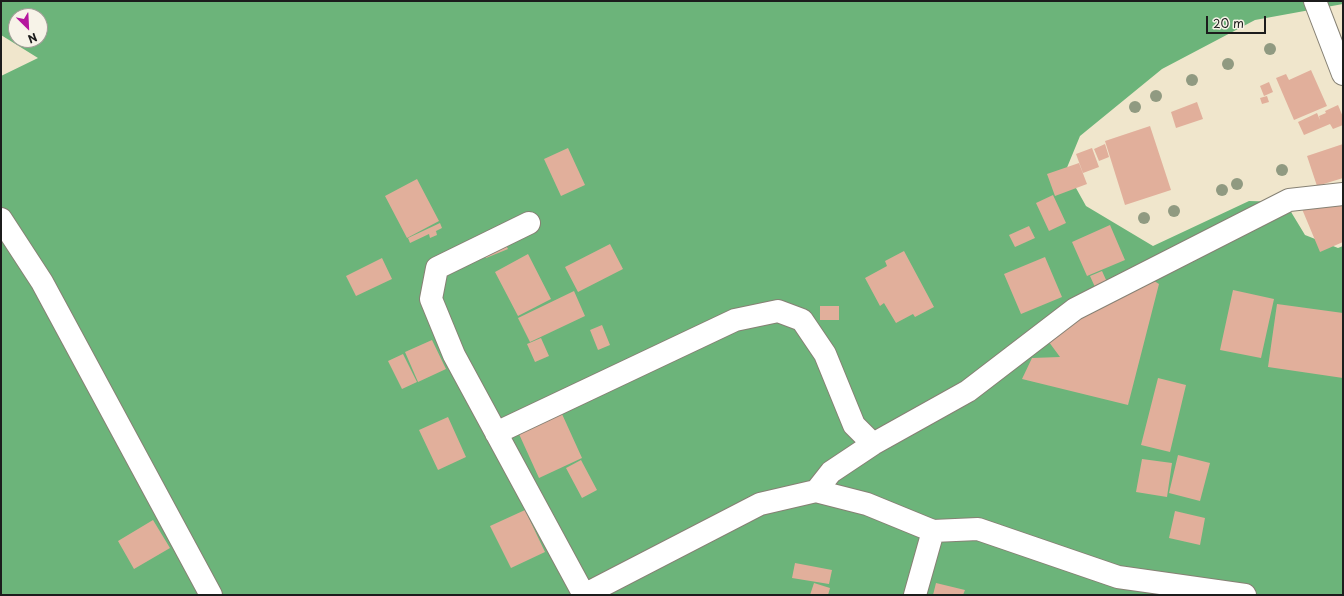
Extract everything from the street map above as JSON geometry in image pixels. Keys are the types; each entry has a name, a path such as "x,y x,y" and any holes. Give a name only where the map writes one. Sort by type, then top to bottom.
{"street":[{"path":"1315,1 1343,74"},
{"path":"816,491 831,472 873,444 968,391 1075,309 1289,200 1343,194"},
{"path":"1,219 42,282 211,595"},
{"path":"529,223 437,268 431,299 454,356 584,595 760,504 816,491 867,504 933,531 978,529 1118,577 1245,595"},
{"path":"496,433 735,320 778,310 802,320 825,354 854,425 873,444"},
{"path":"914,595 933,531"}],"green space":[{"path":"1,1 1343,1 1343,4 1255,20 1162,69 1080,136 1066,170 1086,206 1153,246 1249,201 1285,202 1305,235 1338,248 1343,246 1343,595 1,595 1,76 38,58 22,48 48,48 48,8 8,8 8,39 1,35"}],"building":[{"path":"1311,70 1327,106 1294,120 1276,78 1286,74 1289,80"},
{"path":"1269,82 1273,92 1264,96 1260,86"},
{"path":"1267,96 1269,102 1262,104 1260,98"},
{"path":"1197,102 1203,119 1176,128 1171,112"},
{"path":"1338,105 1343,117 1343,125 1333,129 1330,124 1304,135 1298,122 1317,113 1320,120 1319,116 1326,113 1325,111"},
{"path":"1150,126 1171,190 1125,205 1105,141"},
{"path":"1105,144 1109,157 1099,161 1094,149"},
{"path":"1343,144 1343,178 1317,186 1307,156"},
{"path":"568,148 585,185 561,196 544,159"},
{"path":"1092,148 1099,167 1083,173 1076,154"},
{"path":"1079,163 1087,184 1055,196 1047,174"},
{"path":"417,179 439,221 407,238 385,196"},
{"path":"1337,194 1343,208 1343,242 1320,252 1302,209"},
{"path":"1053,195 1066,223 1049,231 1036,203"},
{"path":"440,223 442,228 436,231 437,235 430,238 429,234 410,243 408,238"},
{"path":"1110,225 1125,260 1087,276 1072,242"},
{"path":"1029,226 1035,238 1015,247 1009,235"},
{"path":"503,239 508,249 486,258 482,249"},
{"path":"610,244 623,269 578,292 565,267"},
{"path":"904,251 934,307 915,317 913,314 896,323 884,303 880,306 865,278 887,266 885,261"},
{"path":"528,254 551,299 518,316 495,272"},
{"path":"1045,257 1062,297 1021,314 1004,274"},
{"path":"382,258 392,279 356,296 346,276"},
{"path":"1102,271 1107,282 1095,287 1090,276"},
{"path":"1140,272 1159,284 1128,405 1022,379 1032,358 1060,357 1046,338"},
{"path":"1233,290 1274,299 1261,358 1220,350"},
{"path":"574,291 585,316 530,342 518,318"},
{"path":"1277,304 1343,313 1343,378 1268,367"},
{"path":"820,306 839,306 839,320 820,320"},
{"path":"602,325 610,345 598,350 590,330"},
{"path":"541,338 549,356 535,362 527,344"},
{"path":"432,340 446,369 418,382 405,352"},
{"path":"403,354 417,382 402,389 388,361"},
{"path":"1158,378 1186,385 1170,452 1141,445"},
{"path":"562,414 582,458 539,478 519,434"},
{"path":"448,417 466,457 438,470 419,430"},
{"path":"1178,455 1210,463 1200,501 1169,493"},
{"path":"1142,459 1172,463 1167,497 1136,492"},
{"path":"581,460 597,490 582,498 566,468"},
{"path":"525,510 545,552 511,568 490,526"},
{"path":"1175,511 1205,518 1200,545 1169,538"},
{"path":"153,520 170,548 134,569 118,541"},
{"path":"795,563 832,570 829,584 792,578"},
{"path":"814,583 830,588 828,595 810,595"},
{"path":"936,583 965,590 963,595 933,595"}]}
